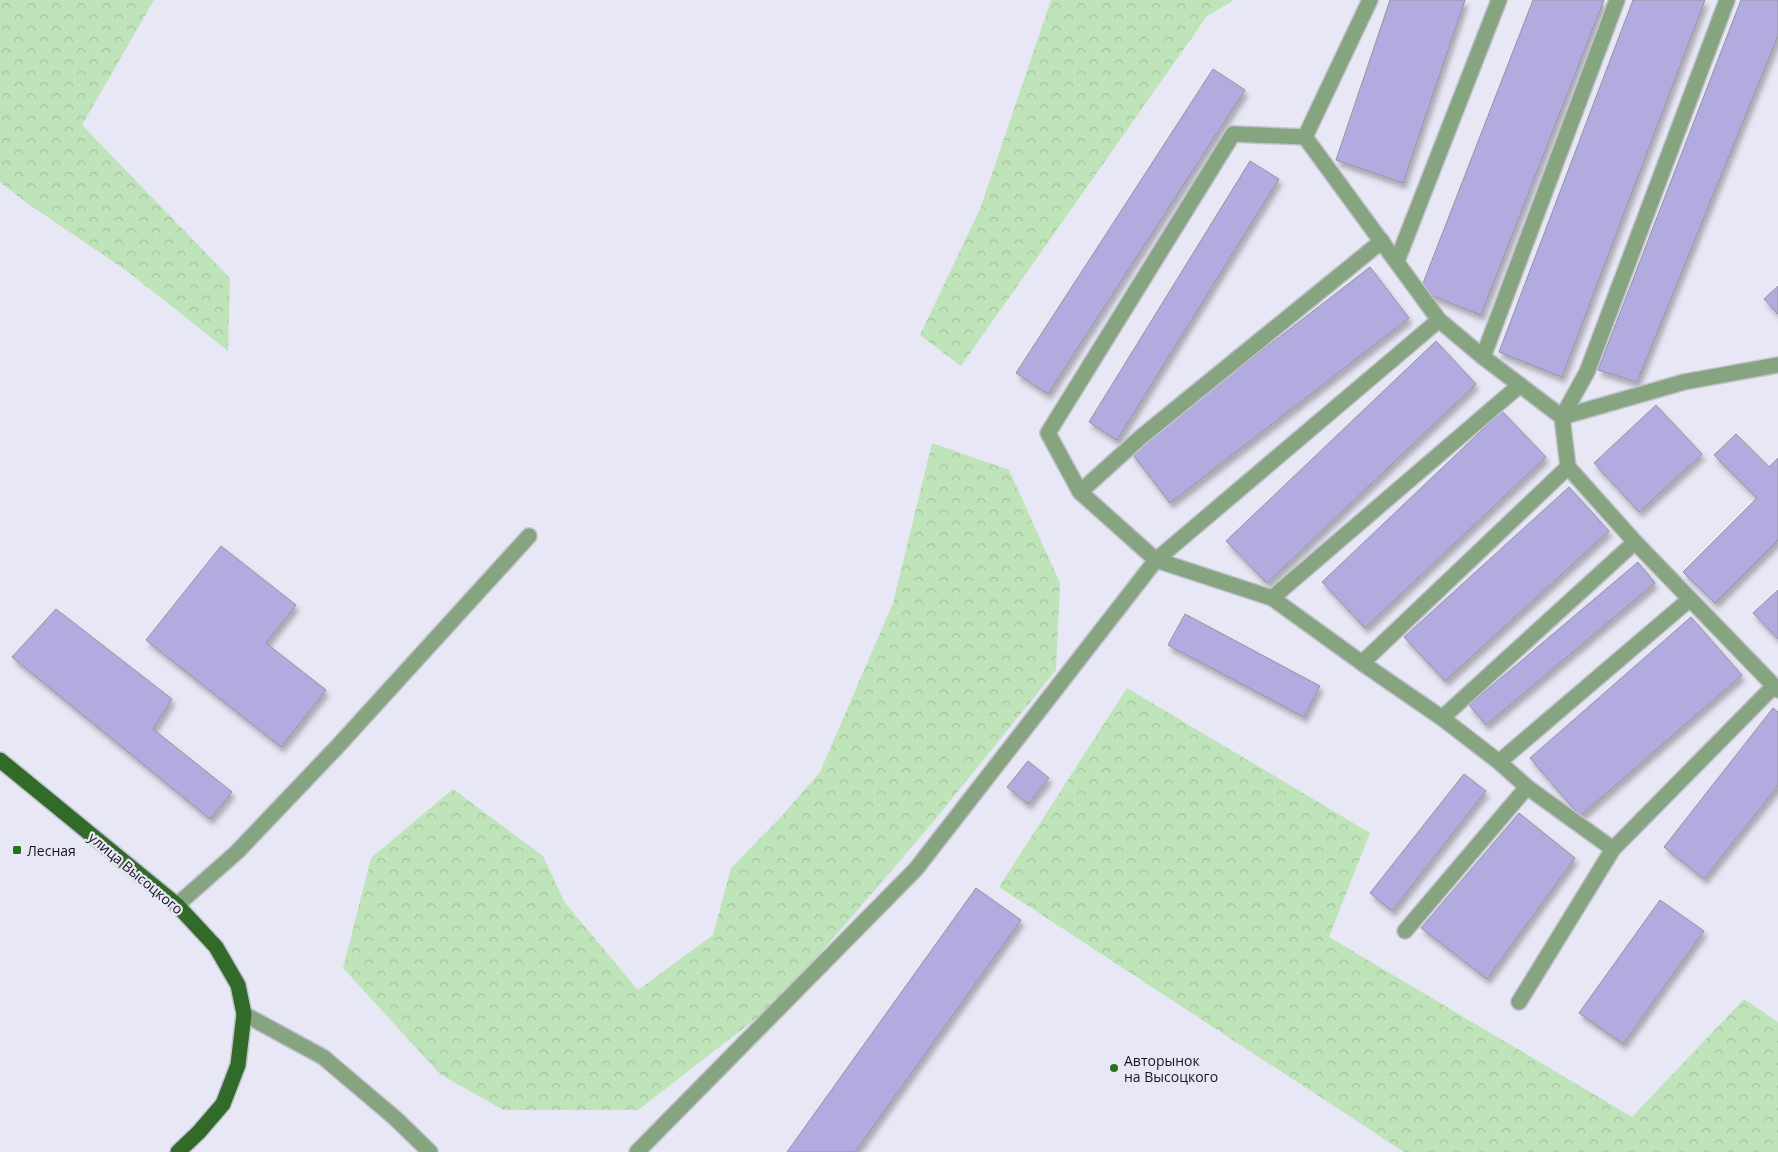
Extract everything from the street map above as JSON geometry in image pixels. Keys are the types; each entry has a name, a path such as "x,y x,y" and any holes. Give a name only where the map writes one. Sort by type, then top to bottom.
{"main road":[{"name":"улица Высоцкого","path":"0,760 177,905 216,947 238,985 244,1014 238,1065 223,1104 199,1132 178,1152"}],"street":[{"path":"1305,137 1370,0"},
{"path":"1397,261 1499,0"},
{"path":"1483,357 1617,0"},
{"path":"1519,1002 1613,849 1776,688 1635,542 1568,467 1562,417 1587,372 1727,0"},
{"path":"1305,137 1233,134 1048,432 1080,492 1156,560 1272,598 1442,718 1499,762 1527,787 1613,849"},
{"path":"1305,137 1397,261 1438,320 1562,417"},
{"path":"1080,492 1141,436 1382,241"},
{"path":"637,1152 916,869 1156,560 1438,320"},
{"path":"1562,417 1684,382 1778,365"},
{"path":"1272,598 1520,385"},
{"path":"1362,663 1568,467"},
{"path":"177,905 237,852 337,747 529,536"},
{"path":"1442,718 1635,542"},
{"path":"1499,762 1690,599"},
{"path":"1405,931 1527,787"},
{"path":"244,1014 323,1057 396,1118 430,1152"}],"green space":[{"path":"0,0 154,0 82,125 230,278 228,351 127,271 24,201 0,182"},
{"path":"1051,0 1234,0 1207,16 961,366 920,335 980,209"},
{"path":"932,443 1009,470 1060,583 1056,670 929,827 780,1000 638,1110 503,1110 440,1074 343,968 371,858 453,789 543,856 565,903 638,990 713,935 731,868 780,818 820,772 893,603"},
{"path":"1127,688 1370,833 1329,937 1632,1117 1744,999 1778,1022 1778,1152 1404,1152 999,887"}],"building":[{"path":"1390,0 1465,0 1403,183 1336,160"},
{"path":"1533,0 1604,0 1481,315 1420,291"},
{"path":"1633,0 1705,0 1562,377 1499,352"},
{"path":"1741,0 1778,0 1778,36 1637,382 1598,370"},
{"path":"1213,69 1245,90 1048,394 1016,373"},
{"path":"1250,161 1279,179 1117,440 1089,422"},
{"path":"1370,267 1409,318 1170,503 1131,452"},
{"path":"1778,286 1778,314 1764,299"},
{"path":"1436,341 1476,384 1267,583 1226,541"},
{"path":"1656,405 1702,454 1639,512 1594,463"},
{"path":"1502,411 1546,457 1365,628 1322,582"},
{"path":"1736,434 1769,467 1778,458 1778,540 1715,603 1683,572 1757,498 1714,455"},
{"path":"1569,487 1609,531 1445,681 1404,637"},
{"path":"221,546 296,605 266,643 326,690 281,747 146,640"},
{"path":"1638,562 1655,583 1486,725 1469,705"},
{"path":"1778,590 1778,639 1753,613"},
{"path":"56,609 172,699 153,729 232,792 210,819 12,657"},
{"path":"1185,614 1320,686 1304,717 1168,645"},
{"path":"1691,617 1742,675 1580,816 1530,758"},
{"path":"1773,708 1778,712 1778,786 1704,879 1664,847"},
{"path":"1028,761 1049,778 1028,804 1007,787"},
{"path":"1464,774 1486,791 1392,911 1370,893"},
{"path":"1519,813 1575,858 1487,979 1421,928"},
{"path":"976,888 1021,920 855,1152 787,1152"},
{"path":"1660,900 1704,931 1623,1044 1579,1013"}],"place":[{"name":"Лесная","path":"17,850"},
{"name":"Авторынок на Высоцкого","path":"1114,1068"}]}
